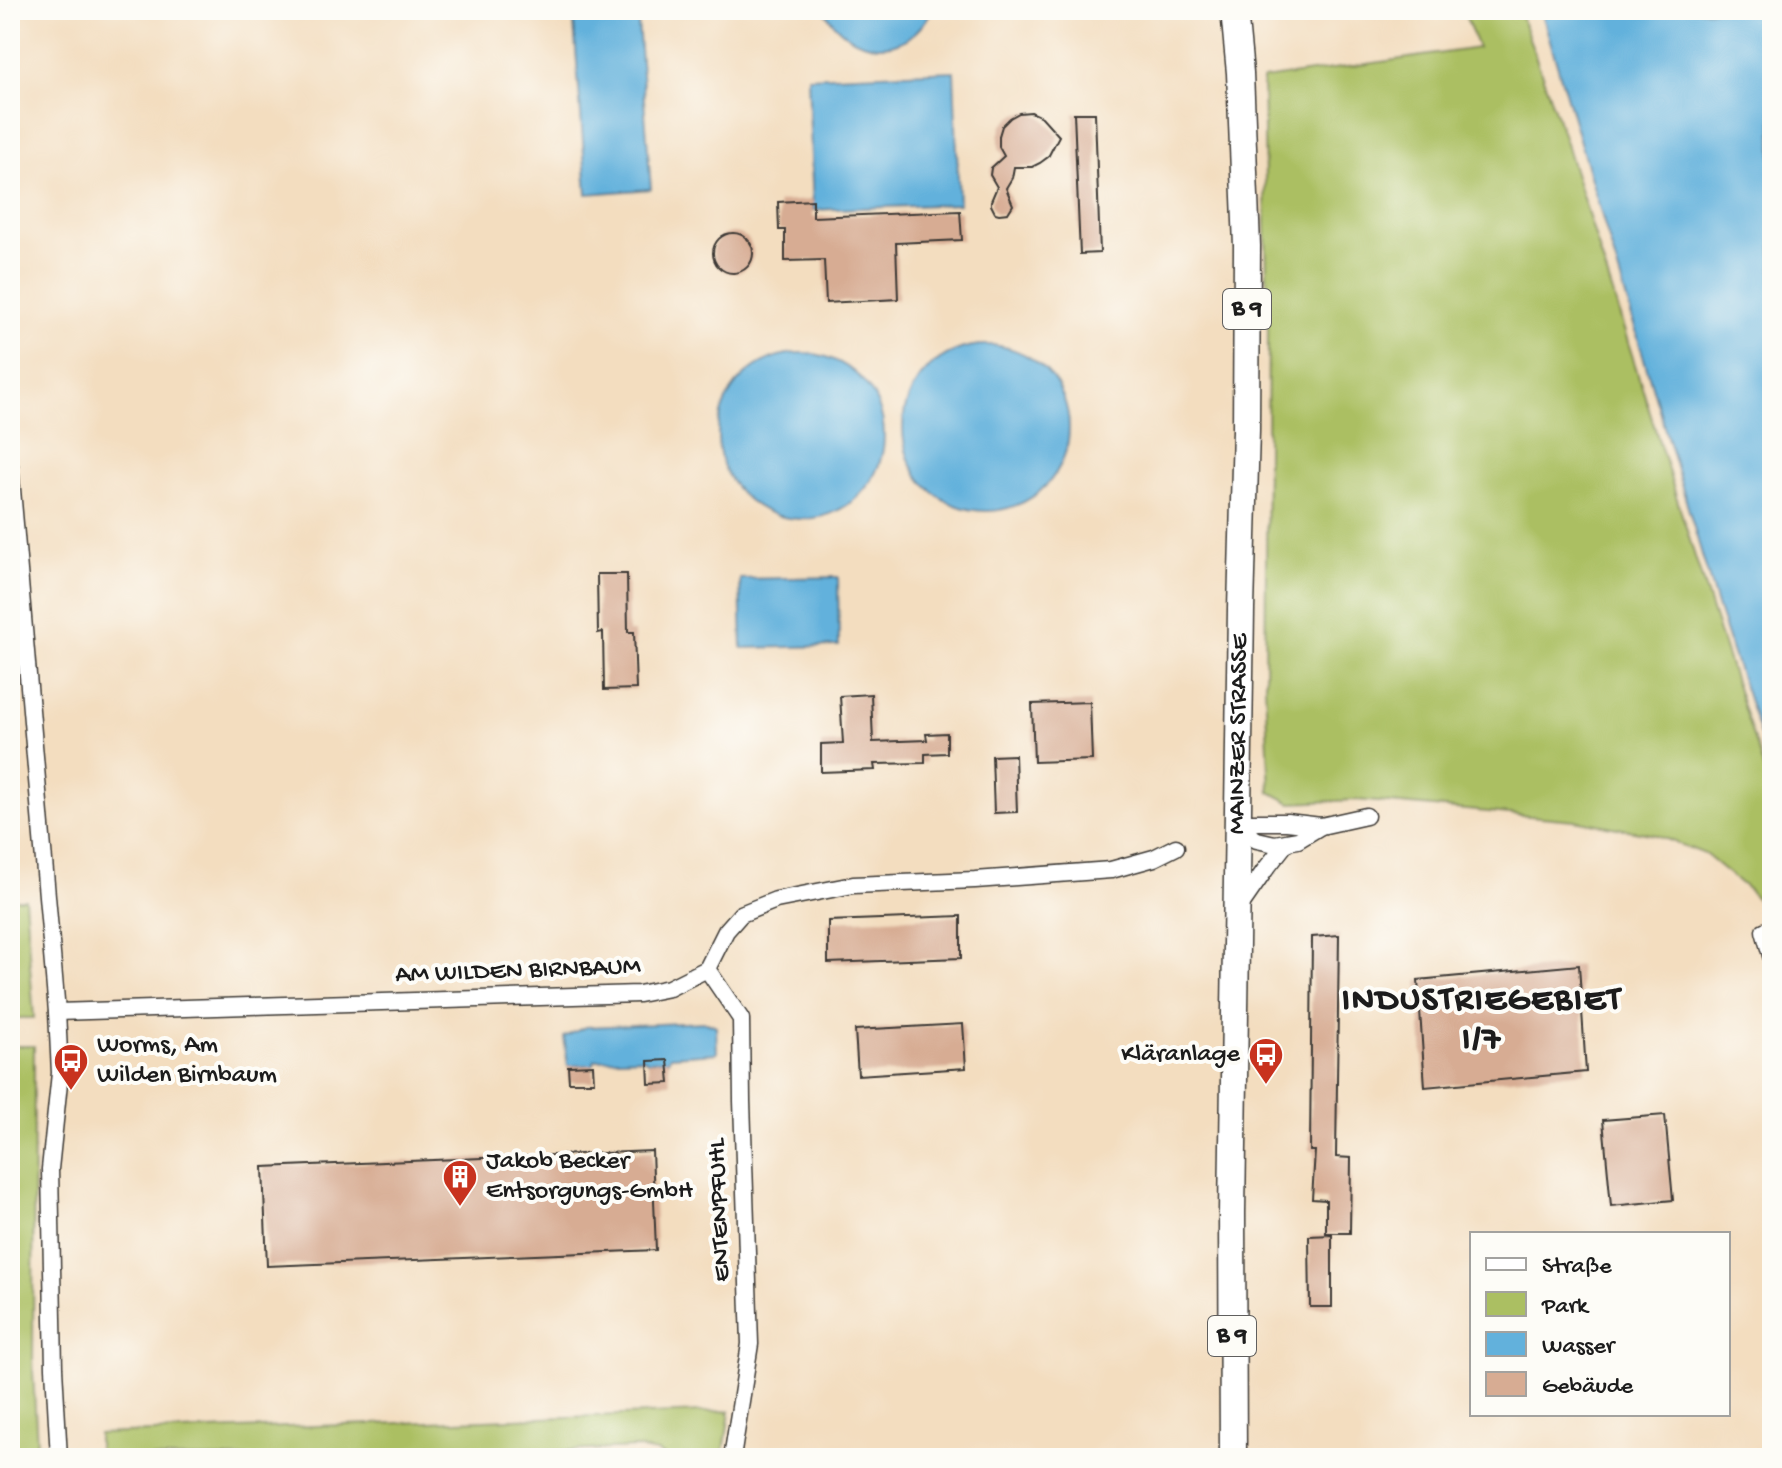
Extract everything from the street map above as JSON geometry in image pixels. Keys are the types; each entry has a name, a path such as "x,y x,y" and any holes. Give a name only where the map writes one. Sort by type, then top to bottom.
{"main road":[{"name":"MAINZER STRASSE","path":"1233,1458 1232,1213 1247,246 1241,87 1234,10"}],"street":[{"path":"10,466 57,1012 60,1073 50,1169 59,1458"},
{"path":"1238,825 1266,843 1287,842 1298,840 1321,826 1366,816"},
{"path":"1238,825 1287,822 1321,826"},
{"path":"1236,913 1287,842"},
{"path":"707,969 726,931 741,914 776,900 853,885 1111,870 1154,858 1176,847"},
{"path":"1764,931 1772,959"},
{"name":"AM WILDEN BIRNBAUM","path":"57,1012 639,994 669,988 707,969"},
{"name":"ENTENPFUHL","path":"707,969 741,1019 750,1344 732,1458"}],"green space":[{"path":"1463,10 1519,10 1562,131 1772,795 1772,919 1750,891 1705,854 1656,835 1574,820 1356,800 1291,803 1270,792 1265,686 1268,333 1263,79 1478,48"},
{"path":"10,899 25,899 34,1018 10,1018"},
{"path":"10,1046 34,1046 33,1371 37,1445 29,1454 10,1457"},
{"path":"730,1411 723,1458 668,1458 637,1448 381,1458 98,1458 98,1434"}],"water":[{"path":"573,10 637,10 651,189 587,194"},
{"path":"824,10 932,10 908,38 879,46 849,36 835,25"},
{"path":"1541,10 1772,10 1772,771 1718,609"},
{"path":"954,71 959,204 813,210 808,77"},
{"path":"986,345 1018,351 1045,369 1063,396 1069,428 1063,460 1045,487 1018,505 986,511 954,505 927,487 909,460 903,428 909,396 927,369 954,351"},
{"path":"801,353 833,360 859,378 877,404 884,436 877,468 859,494 833,512 801,519 769,512 743,494 725,468 718,436 725,404 743,378 769,360"},
{"path":"838,577 839,646 742,648 740,579"},
{"path":"707,1022 716,1026 717,1053 670,1056 668,1060 595,1060 593,1065 568,1066 564,1037 585,1027"}],"building":[{"path":"1031,112 1042,117 1059,136 1048,157 1040,163 1032,167 1014,167 1006,188 1013,205 1008,213 995,213 991,201 997,187 990,175 991,168 1004,156 999,147 1002,126 1019,113"},
{"path":"1074,113 1095,113 1100,253 1080,254"},
{"path":"813,200 813,217 960,211 962,240 896,243 898,299 826,303 824,260 785,261 785,230 779,230 778,202"},
{"path":"733,233 747,239 753,253 747,267 733,273 719,267 713,253 719,239"},
{"path":"597,574 627,574 628,632 634,632 636,689 604,690 603,632 598,633"},
{"path":"871,694 873,742 927,740 926,734 947,733 947,753 925,754 925,763 874,764 875,770 821,772 821,744 843,743 840,696"},
{"path":"1090,702 1092,760 1034,762 1032,704"},
{"path":"1015,755 1017,812 994,813 992,756"},
{"path":"961,916 961,958 828,963 828,921"},
{"path":"1339,935 1336,1157 1351,1158 1350,1233 1326,1233 1326,1200 1312,1199 1315,1151 1310,1151 1312,937"},
{"path":"1579,965 1586,1072 1425,1087 1418,980"},
{"path":"963,1024 966,1068 858,1075 855,1030"},
{"path":"668,1060 670,1083 649,1084 648,1061"},
{"path":"593,1065 594,1082 569,1082 568,1066"},
{"path":"1665,1115 1673,1200 1611,1206 1603,1120"},
{"name":"Jakob Becker Entsorgungs-GmbH","path":"652,1151 656,1250 267,1266 263,1167"},
{"path":"1332,1235 1332,1307 1310,1307 1309,1236"}],"place":[{"name":"Kläranlage","path":"1266,1086"},
{"name":"Worms, Am Wilden Birnbaum","path":"71,1092"},
{"name":"Jakob Becker Entsorgungs-GmbH","path":"460,1208"}],"district":[{"name":"INDUSTRIEGEBIET I/7","path":"1482,1022"}]}
